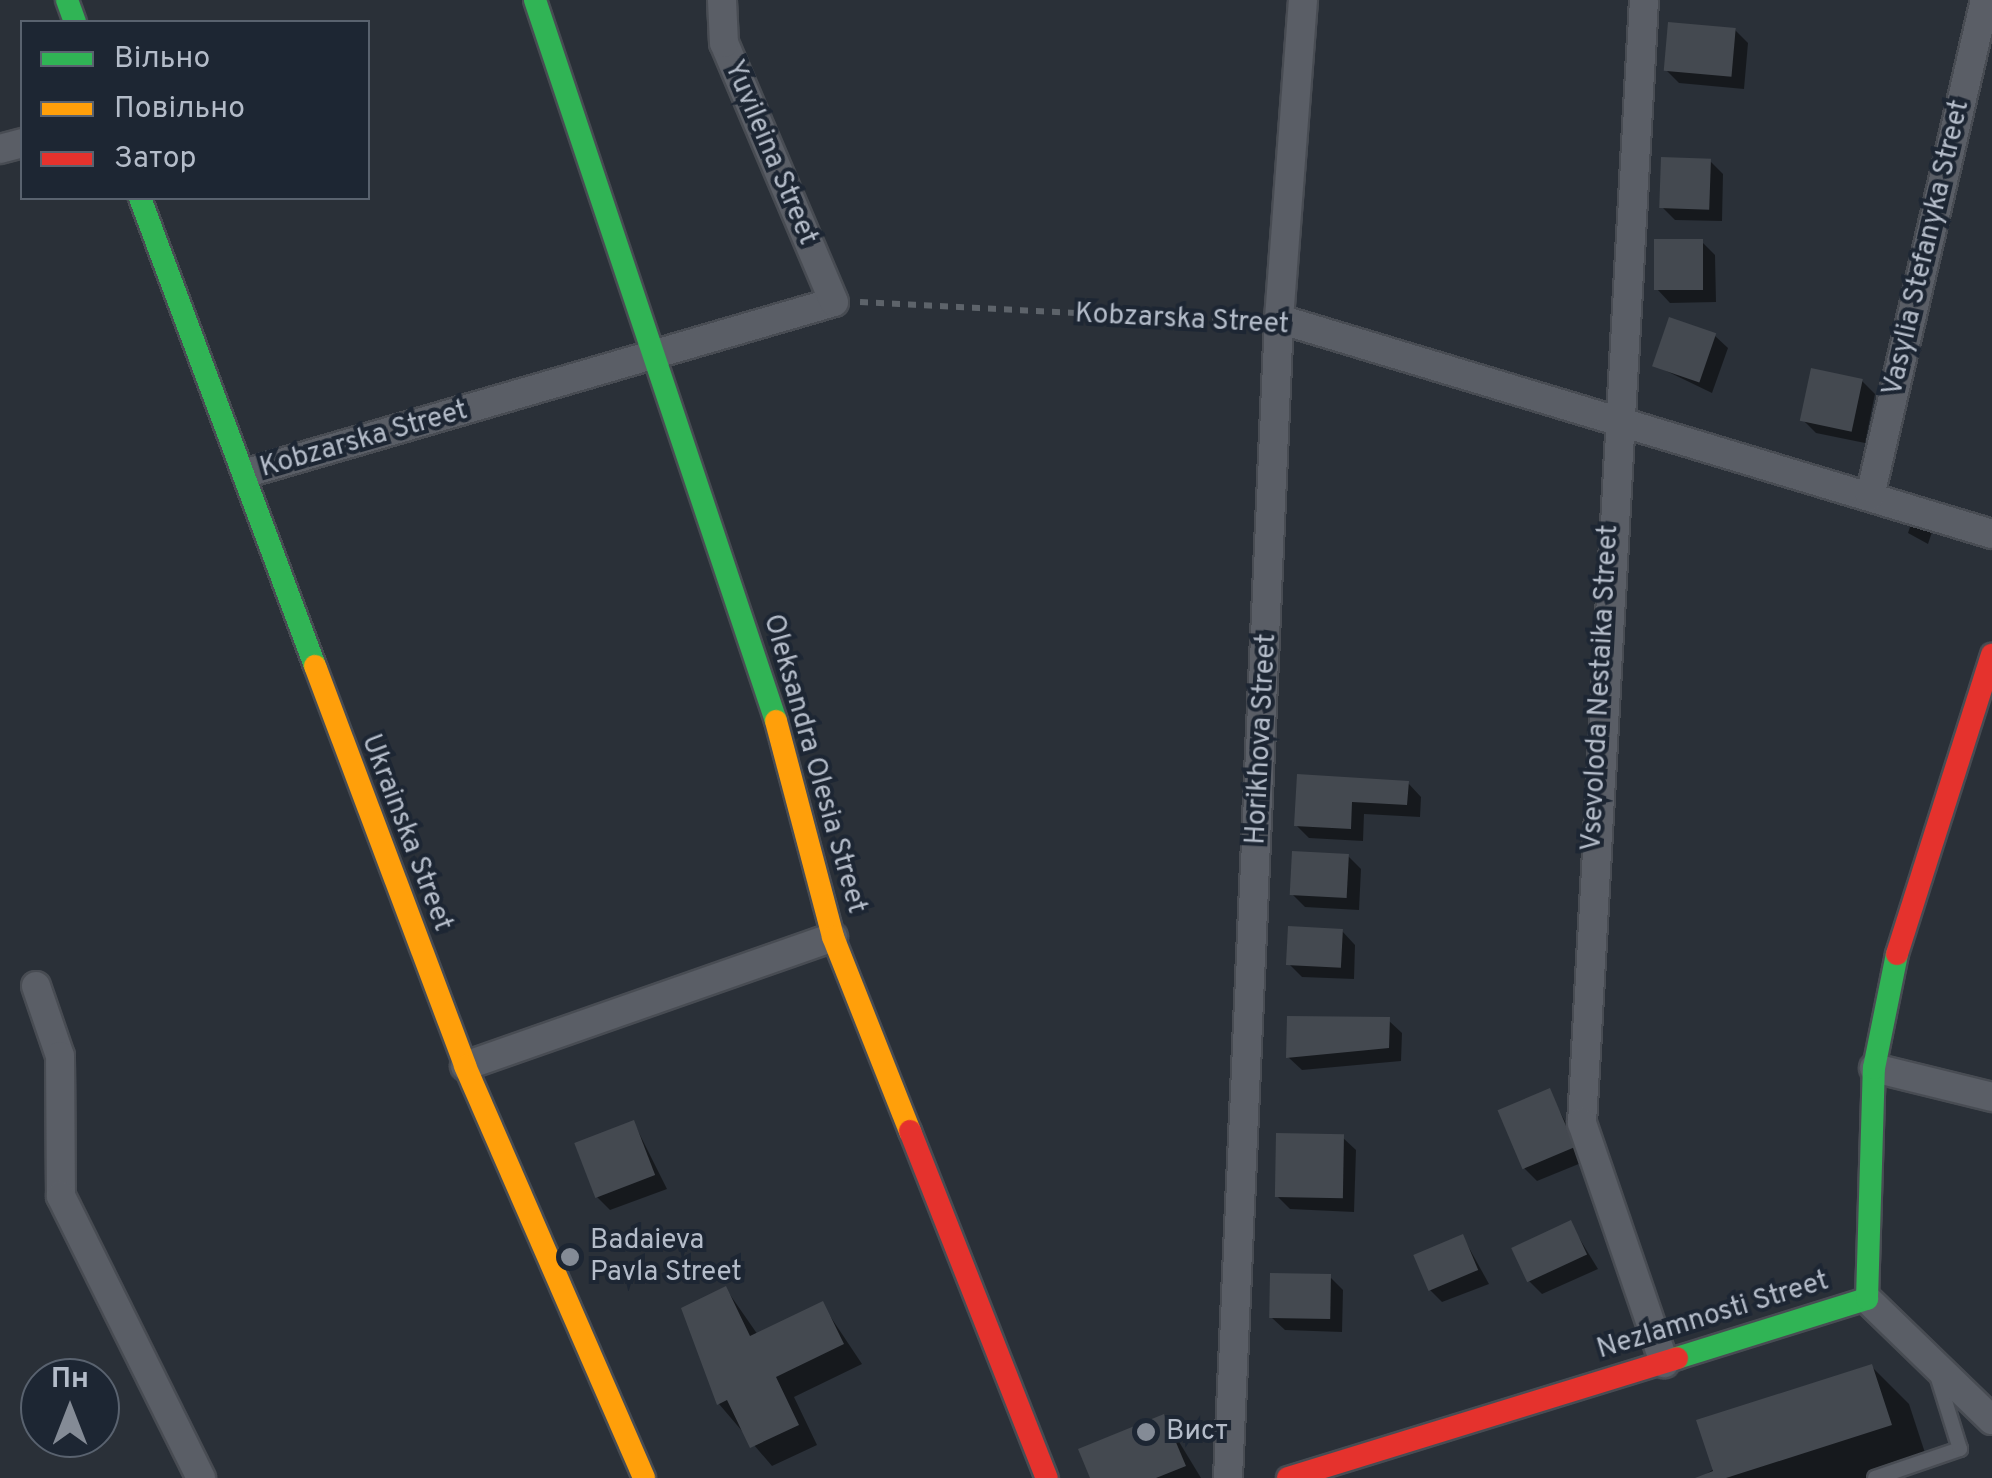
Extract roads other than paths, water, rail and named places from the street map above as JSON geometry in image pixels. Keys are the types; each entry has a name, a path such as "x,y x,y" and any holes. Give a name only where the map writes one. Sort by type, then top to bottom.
{"street":[{"name":"Oleksandra Olesia Street","path":"535,0 650,361 772,704 833,938 1046,1478"},
{"name":"Yuvileina Street","path":"722,0 724,44 834,302"},
{"name":"Horikhova Street","path":"1228,1478 1279,319 1303,0"},
{"name":"Vsevoloda Nestaika Street","path":"1644,0 1615,415 1582,1122 1664,1363"},
{"name":"Vasylia Stefanyka Street","path":"1870,496 1985,0"},
{"name":"Ukrainska Street","path":"141,200 248,473 340,749 464,1066 644,1478"},
{"name":"Kobzarska Street","path":"248,473 650,361 834,302"},
{"name":"Kobzarska Street","path":"1279,319 1615,415 1992,534"},
{"name":"Nezlamnosti Street","path":"1288,1478 1867,1299 1874,1068 1908,903 1992,655"},
{"path":"464,1066 833,938"},
{"path":"36,986 60,1056 61,1196 202,1478"},
{"path":"1874,1068 1992,1096"},
{"path":"1867,1299 1992,1420"}],"lane":[{"path":"1877,1478 1960,1449 1932,1362"}],"place":[{"name":"Badaieva Pavla Street","path":"570,1257"},
{"name":"Вист","path":"1146,1432"}]}
